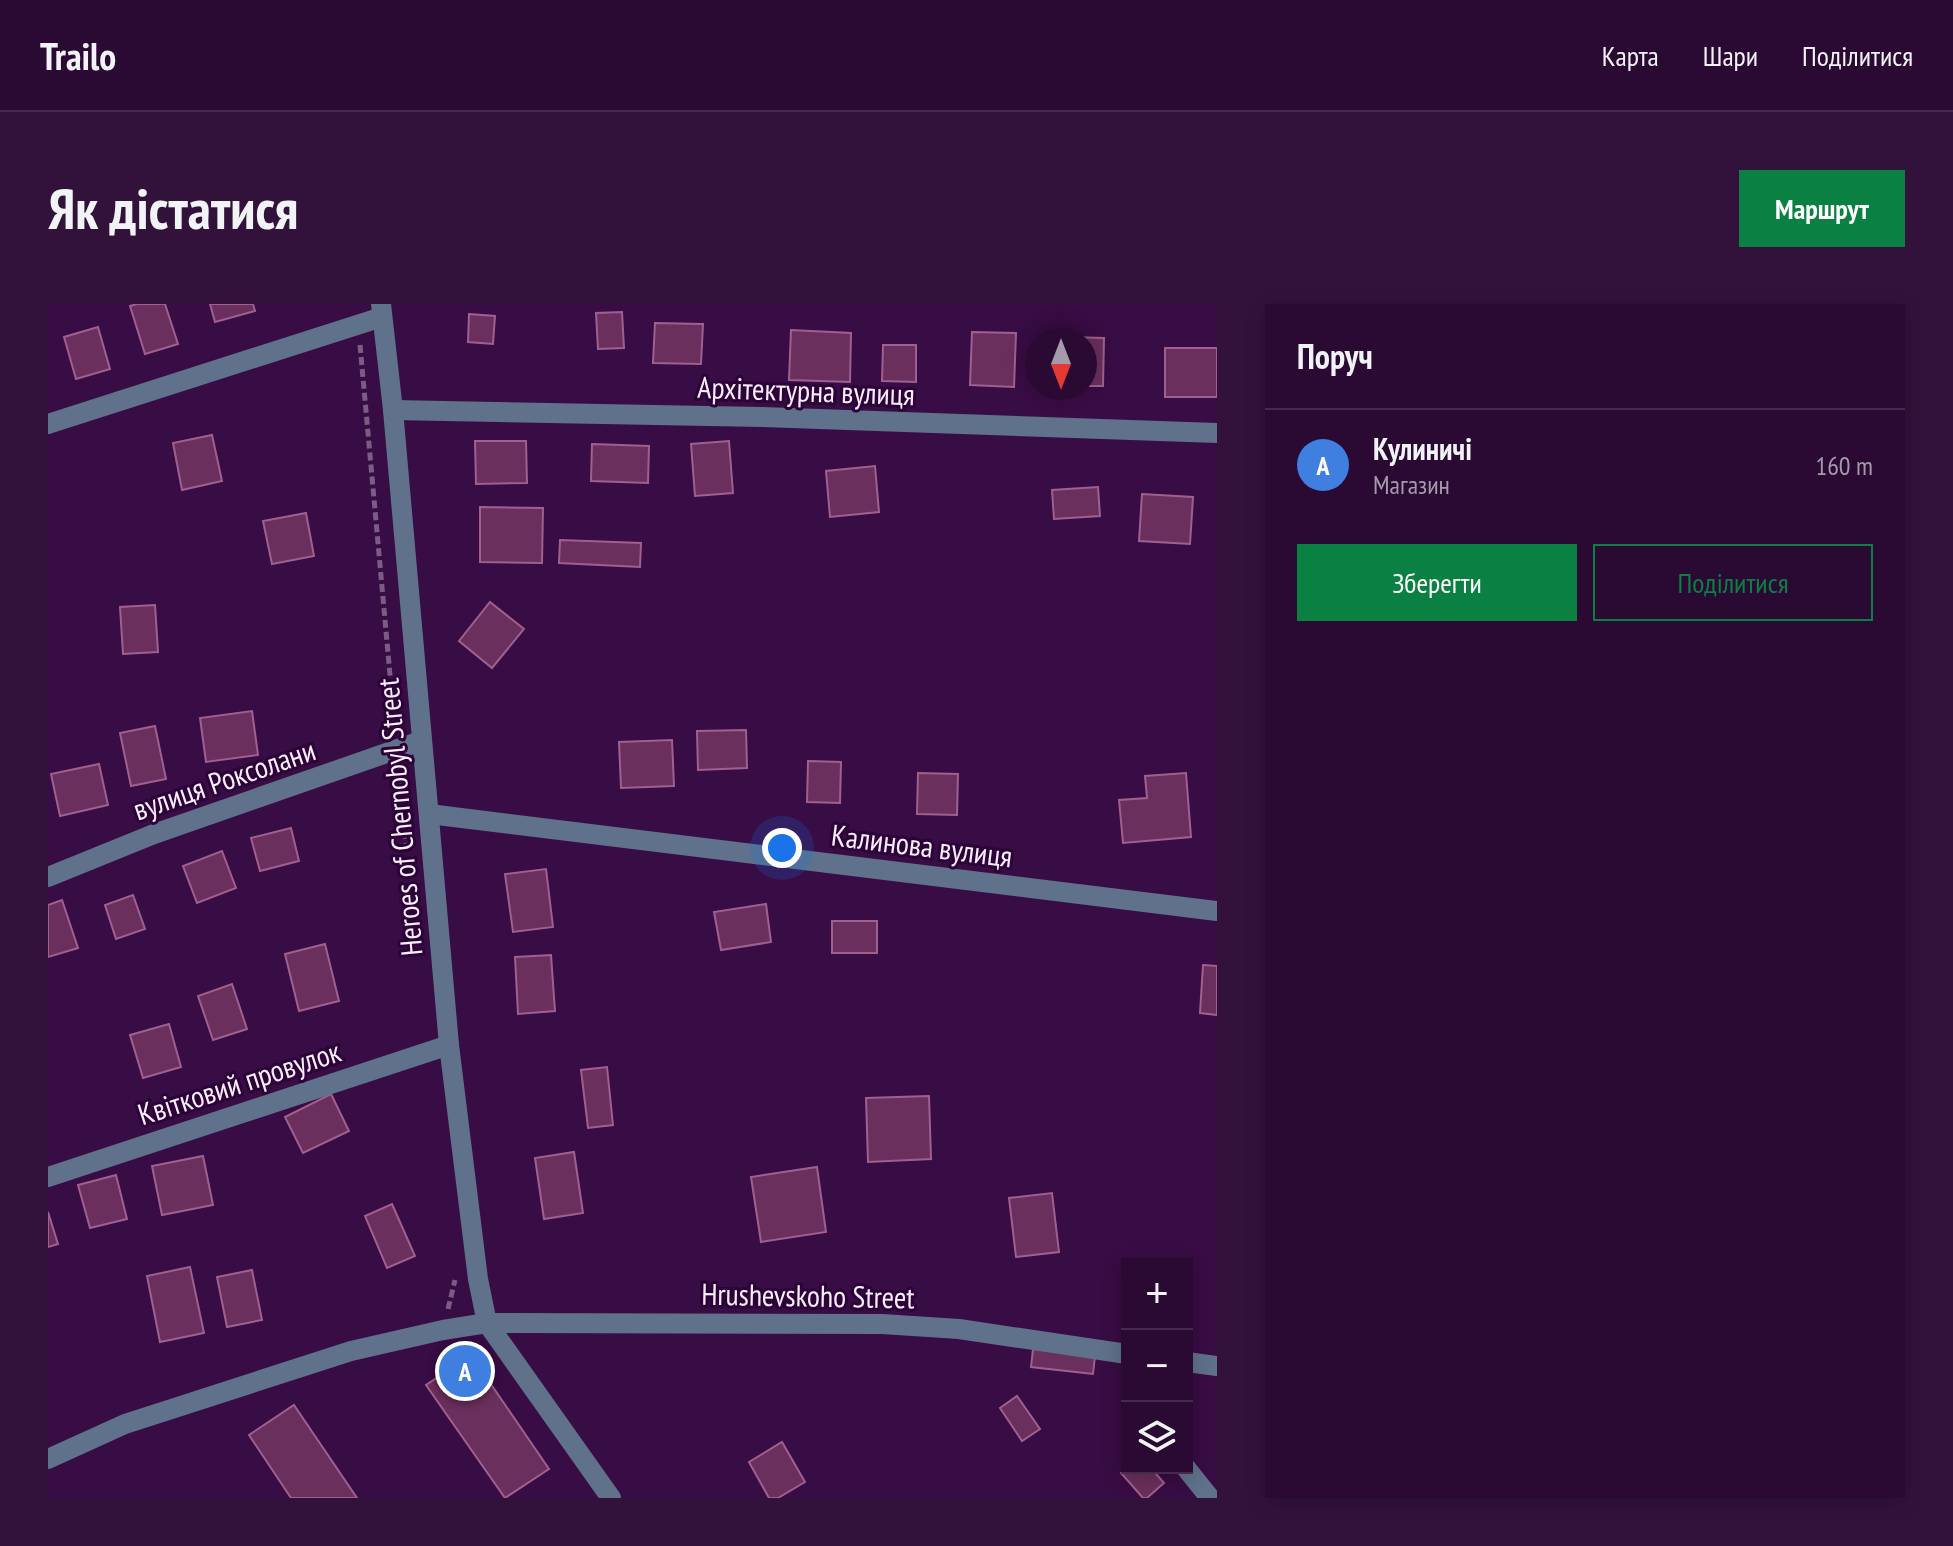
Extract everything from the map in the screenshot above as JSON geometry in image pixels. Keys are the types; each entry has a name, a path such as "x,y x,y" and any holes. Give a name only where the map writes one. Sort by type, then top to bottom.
{"street":[{"name":"Heroes of Chernobyl Street","path":"382,310 449,1045 475,1264 487,1323"},
{"path":"48,424 382,310"},
{"name":"Архітектурна вулиця","path":"393,410 762,417 1217,433"},
{"name":"вулиця Роксолани","path":"48,877 154,834 421,741"},
{"name":"Калинова вулиця","path":"429,814 1217,911"},
{"name":"Квітковий провулок","path":"48,1177 449,1045"},
{"path":"487,1323 611,1498"},
{"name":"Hrushevskoho Street","path":"48,1459 125,1424 351,1351 487,1323 882,1324 959,1329 1121,1355"},
{"path":"1193,1363 1217,1366"},
{"path":"1191,1474 1210,1498"}],"building":[{"path":"165,304 178,344 145,354 130,306"},
{"path":"210,304 253,304 255,311 215,322"},
{"path":"622,312 624,348 598,349 596,313"},
{"path":"469,314 495,316 493,344 468,342"},
{"path":"655,323 703,324 701,364 653,363"},
{"path":"98,327 110,369 76,379 64,337"},
{"path":"791,330 851,333 850,382 789,380"},
{"path":"972,332 1016,333 1014,387 970,385"},
{"path":"1097,338 1104,338 1103,386 1097,386"},
{"path":"883,345 916,345 916,382 882,381"},
{"path":"1165,348 1217,348 1217,397 1165,397"},
{"path":"212,435 222,481 182,490 173,443"},
{"path":"475,441 526,441 527,483 476,484"},
{"path":"729,441 733,493 695,496 691,444"},
{"path":"592,444 649,446 648,483 591,481"},
{"path":"875,466 879,512 830,517 826,471"},
{"path":"1098,487 1100,516 1054,519 1052,490"},
{"path":"1142,494 1193,497 1190,544 1139,541"},
{"path":"480,507 543,508 542,563 480,562"},
{"path":"306,513 314,556 272,564 263,521"},
{"path":"560,540 641,543 640,567 559,563"},
{"path":"490,602 524,629 492,668 459,641"},
{"path":"155,605 158,652 123,654 120,607"},
{"path":"252,711 258,755 206,762 200,718"},
{"path":"155,726 166,779 131,786 120,733"},
{"path":"746,730 747,768 698,770 697,731"},
{"path":"672,740 674,786 621,788 619,742"},
{"path":"808,761 841,762 840,803 807,802"},
{"path":"99,764 108,805 60,816 51,774"},
{"path":"918,773 958,774 957,815 917,814"},
{"path":"1186,773 1191,837 1123,843 1119,800 1147,798 1145,776"},
{"path":"291,828 299,861 260,871 251,838"},
{"path":"222,851 236,888 197,903 183,866"},
{"path":"546,869 553,927 513,932 505,874"},
{"path":"133,895 145,929 116,939 105,905"},
{"path":"62,900 78,948 48,957 48,905"},
{"path":"766,904 771,942 721,950 714,912"},
{"path":"832,921 877,921 877,953 832,953"},
{"path":"325,944 339,1001 299,1011 285,954"},
{"path":"551,955 555,1011 518,1014 515,957"},
{"path":"1203,965 1217,966 1217,1015 1200,1013"},
{"path":"232,984 247,1029 213,1040 198,996"},
{"path":"169,1024 181,1067 143,1078 130,1035"},
{"path":"607,1067 613,1125 588,1128 581,1070"},
{"path":"331,1094 349,1131 303,1153 285,1117"},
{"path":"929,1096 931,1159 868,1162 866,1098"},
{"path":"574,1152 583,1213 544,1219 535,1158"},
{"path":"203,1156 213,1205 162,1215 152,1166"},
{"path":"817,1167 826,1232 761,1242 751,1177"},
{"path":"116,1175 127,1219 90,1228 78,1185"},
{"path":"1052,1193 1059,1252 1016,1257 1009,1198"},
{"path":"392,1204 415,1256 387,1268 365,1216"},
{"path":"48,1212 58,1244 48,1247"},
{"path":"190,1267 204,1333 160,1342 147,1276"},
{"path":"252,1270 262,1320 227,1327 217,1277"},
{"path":"1033,1349 1095,1356 1093,1374 1031,1367"},
{"path":"471,1355 549,1469 505,1498 426,1385"},
{"path":"1017,1396 1040,1429 1022,1441 1000,1408"},
{"path":"294,1405 357,1498 291,1498 249,1435"},
{"path":"782,1442 805,1482 778,1498 769,1498 749,1462"},
{"path":"1122,1474 1156,1474 1164,1483 1143,1498"}],"place":[{"name":"Кулиничі","path":"465,1371"}]}
